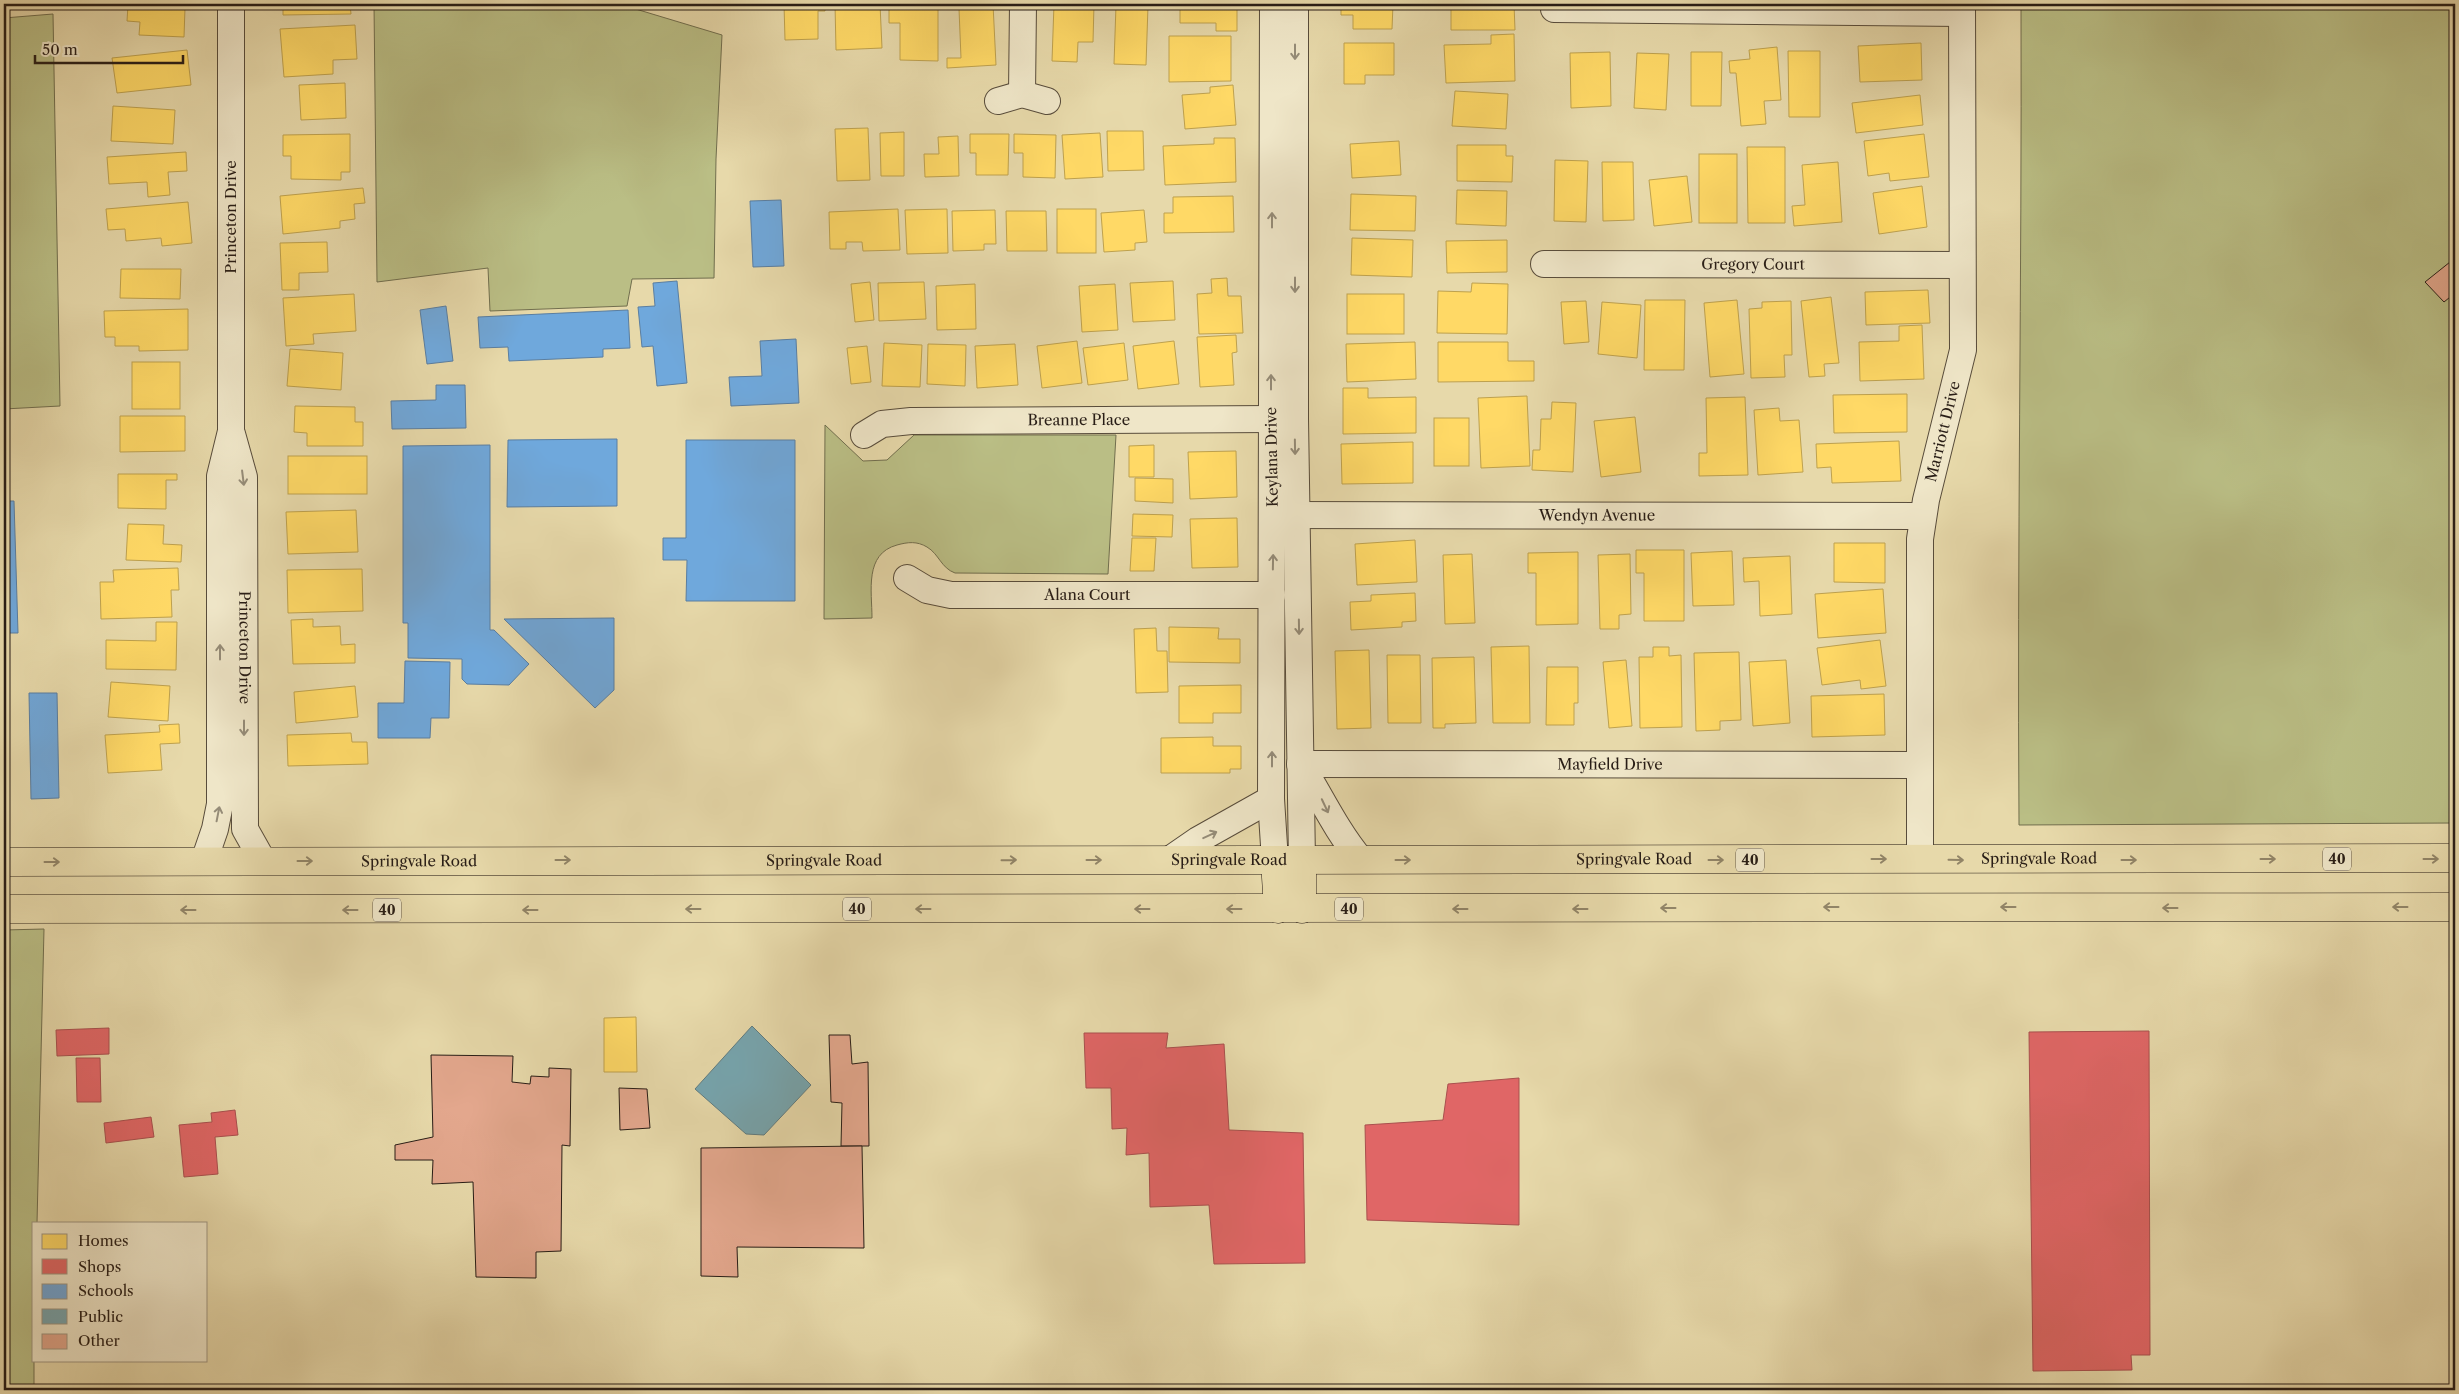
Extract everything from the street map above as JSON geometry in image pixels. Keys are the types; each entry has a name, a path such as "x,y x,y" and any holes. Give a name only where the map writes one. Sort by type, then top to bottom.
{"highway":[{"name":"Springvale Road","path":"4,862 2455,858"},
{"name":"Keylana Drive","path":"1275,861 1290,909"},
{"name":"Keylana Drive","path":"1290,909 1302,861"},
{"name":"40","path":"4,910 2455,907"}],"street":[{"name":"Princeton Drive","path":"204,861 215,829 220,804 220,476 231,431 231,4"},
{"path":"1022,4 1010,98 1047,101"},
{"name":"Keylana Drive","path":"1273,4 1285,515 1300,764 1302,861"},
{"name":"Keylana Drive","path":"1283,420 1295,4"},
{"path":"1554,9 1962,8"},
{"name":"Marriott Drive","path":"1920,859 1920,558 1922,516 1963,350 1962,8"},
{"name":"Gregory Court","path":"1544,264 1962,265"},
{"name":"Breanne Place","path":"864,435 882,424 911,421 1283,420"},
{"name":"Princeton Drive","path":"231,431 244,477 245,829 264,861"},
{"name":"Keylana Drive","path":"1275,861 1272,799 1272,595 1285,515"},
{"name":"Wendyn Avenue","path":"1285,515 1922,516"},
{"name":"Alana Court","path":"906,578 927,590 951,595 1272,595"},
{"path":"1300,764 1322,799 1334,824 1360,859"},
{"name":"Mayfield Drive","path":"1300,764 1920,765"},
{"path":"1169,860 1198,840 1272,799"}],"green space":[{"path":"374,4 619,4 722,35 716,159 714,278 632,279 627,306 490,311 488,268 377,282"},
{"path":"2021,4 2455,4 2455,823 2019,825"},
{"path":"53,14 60,406 4,409 4,18"},
{"path":"825,425 863,461 887,460 914,435 1116,435 1108,574 955,573 946,568 927,547 916,543 905,543 886,550 879,556 875,565 871,585 872,618 824,619"},
{"path":"44,929 37,1222 32,1222 32,1362 34,1362 34,1390 4,1390 4,930"}],"building: Homes":[{"path":"283,4 350,4 351,14 283,15"},
{"path":"784,4 825,4 825,11 818,11 818,39 785,40"},
{"path":"835,4 880,4 882,48 836,50"},
{"path":"889,4 938,4 938,61 900,60 900,23 889,23"},
{"path":"948,4 993,4 996,65 947,68 947,58 961,58 959,9 948,9"},
{"path":"1054,4 1094,4 1093,42 1078,42 1077,62 1052,61"},
{"path":"1166,4 1237,4 1237,31 1216,31 1216,23 1180,23 1180,6 1166,6"},
{"path":"1341,4 1393,4 1392,29 1353,29 1353,15 1341,15"},
{"path":"1451,4 1514,4 1515,30 1451,30"},
{"path":"128,5 185,8 184,37 139,35 140,22 127,21"},
{"path":"1116,5 1148,6 1146,65 1114,64"},
{"path":"355,25 357,59 333,60 333,74 284,77 280,29"},
{"path":"1514,34 1515,81 1446,83 1444,45 1491,44 1491,35"},
{"path":"1169,36 1231,36 1231,81 1169,82"},
{"path":"1344,43 1394,43 1394,75 1365,75 1365,84 1344,84"},
{"path":"1921,43 1922,80 1860,82 1858,46"},
{"path":"1777,47 1781,100 1764,101 1766,124 1741,126 1736,73 1730,73 1729,61 1750,59 1749,50"},
{"path":"187,50 191,85 117,93 112,58"},
{"path":"1788,51 1820,51 1820,117 1789,117"},
{"path":"1610,52 1611,106 1571,108 1570,53"},
{"path":"1691,52 1722,52 1721,106 1691,106"},
{"path":"1637,53 1669,54 1666,110 1634,108"},
{"path":"345,83 346,118 301,120 299,85"},
{"path":"1233,85 1236,125 1185,129 1182,95 1210,93 1210,87"},
{"path":"1455,91 1508,94 1506,129 1452,126"},
{"path":"1920,95 1923,125 1856,133 1852,103"},
{"path":"113,106 175,110 173,144 111,141"},
{"path":"868,128 870,180 837,181 835,129"},
{"path":"1107,131 1143,131 1144,170 1108,171"},
{"path":"904,132 904,176 881,176 880,133"},
{"path":"1100,133 1103,177 1065,179 1062,135"},
{"path":"350,134 350,172 341,172 341,180 291,179 291,156 283,156 283,135"},
{"path":"970,134 1009,134 1008,175 976,175 976,153 970,153"},
{"path":"1014,134 1056,135 1055,178 1023,177 1023,153 1014,153"},
{"path":"1924,134 1929,177 1890,181 1889,173 1868,176 1864,141"},
{"path":"958,136 959,176 925,177 924,154 939,154 938,137"},
{"path":"1214,138 1235,138 1236,182 1165,185 1163,146 1214,144"},
{"path":"1399,141 1401,175 1352,178 1350,144"},
{"path":"1457,145 1506,145 1506,156 1513,156 1512,182 1457,181"},
{"path":"1747,147 1785,147 1785,223 1748,223"},
{"path":"186,152 187,171 168,172 170,195 148,197 147,182 109,184 107,157"},
{"path":"1699,154 1737,154 1737,223 1699,223"},
{"path":"1555,160 1588,161 1586,222 1554,221"},
{"path":"1602,162 1633,162 1634,220 1603,221"},
{"path":"1838,162 1842,222 1794,226 1792,206 1805,205 1802,165"},
{"path":"1687,176 1692,222 1654,226 1649,180"},
{"path":"1922,186 1927,227 1879,234 1873,193"},
{"path":"363,188 365,203 354,204 355,219 340,221 340,228 283,234 280,196"},
{"path":"1457,190 1507,191 1506,226 1456,224"},
{"path":"1351,194 1416,196 1415,231 1350,230"},
{"path":"1233,196 1234,232 1164,233 1164,213 1173,213 1173,197"},
{"path":"188,202 192,243 162,246 161,238 126,241 125,229 108,230 106,209"},
{"path":"898,209 900,250 863,251 862,242 846,242 846,249 830,249 829,212"},
{"path":"947,209 948,253 907,254 905,210"},
{"path":"1057,209 1096,209 1096,253 1057,253"},
{"path":"995,210 996,244 984,244 984,250 953,251 952,211"},
{"path":"1144,210 1147,242 1135,243 1135,250 1104,252 1101,213"},
{"path":"1006,211 1046,211 1047,251 1007,251"},
{"path":"1352,238 1413,240 1412,277 1351,275"},
{"path":"1507,240 1507,272 1447,273 1446,241"},
{"path":"327,242 328,272 299,273 299,290 282,290 280,243"},
{"path":"121,269 181,269 180,299 120,298"},
{"path":"1227,278 1228,296 1241,296 1243,333 1199,334 1197,294 1212,293 1211,279"},
{"path":"1173,281 1175,320 1133,322 1130,283"},
{"path":"870,282 874,320 855,322 851,284"},
{"path":"924,282 926,319 879,321 878,283"},
{"path":"1472,283 1508,284 1507,334 1437,333 1438,291 1471,292"},
{"path":"975,284 976,329 937,330 936,286"},
{"path":"1115,284 1118,330 1082,332 1079,286"},
{"path":"1928,290 1930,323 1866,325 1865,292"},
{"path":"354,294 356,331 313,334 314,344 286,346 283,298"},
{"path":"1347,294 1404,294 1404,334 1347,334"},
{"path":"1831,297 1839,363 1824,364 1825,376 1809,377 1801,301"},
{"path":"1645,300 1685,300 1684,370 1644,370"},
{"path":"1737,300 1744,374 1710,377 1704,303"},
{"path":"1586,301 1589,342 1564,344 1561,302"},
{"path":"1791,301 1792,355 1784,355 1785,377 1751,378 1749,309 1762,308 1762,302"},
{"path":"1602,302 1641,305 1637,358 1598,354"},
{"path":"188,309 188,350 139,351 139,346 115,346 115,337 105,337 104,311"},
{"path":"1922,325 1924,379 1860,381 1859,342 1899,341 1899,326"},
{"path":"1236,335 1237,352 1232,353 1234,385 1200,387 1197,337"},
{"path":"1077,341 1082,383 1042,388 1037,346"},
{"path":"1174,341 1179,384 1138,389 1133,346"},
{"path":"1415,342 1416,379 1347,382 1346,344"},
{"path":"1438,342 1508,342 1508,361 1534,361 1534,381 1438,382"},
{"path":"884,343 922,345 920,387 882,386"},
{"path":"1124,343 1128,380 1088,385 1083,348"},
{"path":"928,344 966,345 965,386 927,384"},
{"path":"1015,344 1018,385 977,388 975,346"},
{"path":"867,346 871,382 851,384 847,348"},
{"path":"290,349 343,353 341,390 287,386"},
{"path":"132,362 180,362 180,409 132,409"},
{"path":"1343,388 1368,388 1368,398 1416,397 1416,433 1343,434"},
{"path":"1907,394 1907,432 1834,433 1833,395"},
{"path":"1527,396 1530,466 1481,468 1478,398"},
{"path":"1745,397 1748,475 1699,476 1699,453 1707,453 1706,398"},
{"path":"1552,402 1576,403 1573,472 1532,470 1533,450 1540,450 1541,419 1551,419"},
{"path":"295,406 355,407 355,422 363,422 363,446 307,446 307,433 294,432"},
{"path":"1779,408 1780,421 1799,420 1803,472 1758,475 1754,410"},
{"path":"120,416 185,416 185,451 120,452"},
{"path":"1635,417 1641,472 1601,477 1594,421"},
{"path":"1434,418 1469,418 1469,466 1434,466"},
{"path":"1899,441 1901,481 1832,483 1831,467 1817,468 1816,444"},
{"path":"1413,442 1413,483 1342,484 1341,444"},
{"path":"1154,445 1154,477 1129,477 1129,446"},
{"path":"1236,451 1237,497 1190,499 1188,452"},
{"path":"288,456 367,456 367,494 288,494"},
{"path":"118,474 177,474 177,480 166,480 166,509 118,508"},
{"path":"1135,478 1173,479 1173,503 1135,501"},
{"path":"356,510 358,552 288,554 286,512"},
{"path":"1133,514 1173,515 1172,537 1132,536"},
{"path":"1237,518 1238,567 1192,568 1190,519"},
{"path":"128,524 164,525 163,544 182,545 181,562 126,560"},
{"path":"1132,538 1156,538 1154,571 1130,571"},
{"path":"1415,540 1417,582 1357,585 1355,544"},
{"path":"1834,543 1885,543 1885,583 1834,582"},
{"path":"1636,550 1684,550 1684,621 1644,621 1644,573 1636,573"},
{"path":"1732,551 1734,605 1693,606 1691,553"},
{"path":"1578,552 1578,624 1536,625 1536,573 1528,573 1528,553"},
{"path":"1472,554 1475,623 1445,624 1443,555"},
{"path":"1630,554 1631,614 1619,615 1619,629 1600,629 1598,555"},
{"path":"1790,556 1792,614 1760,616 1759,581 1744,582 1743,558"},
{"path":"178,568 179,590 171,590 172,617 101,619 100,582 114,582 113,570"},
{"path":"362,569 363,611 288,613 287,570"},
{"path":"1883,589 1886,633 1818,638 1815,594"},
{"path":"1415,593 1416,621 1402,622 1402,627 1351,630 1350,602 1371,601 1371,595"},
{"path":"313,619 313,627 340,626 341,645 355,644 355,663 293,664 291,620"},
{"path":"156,622 177,622 176,670 106,669 106,640 156,641"},
{"path":"1169,627 1219,628 1218,639 1240,639 1240,663 1169,662"},
{"path":"1156,628 1157,651 1167,651 1168,692 1136,693 1134,629"},
{"path":"1880,640 1886,686 1861,689 1860,680 1822,685 1817,648"},
{"path":"1529,646 1530,723 1493,723 1491,647"},
{"path":"1653,647 1669,647 1669,656 1681,655 1682,727 1640,728 1639,657 1653,657"},
{"path":"1369,650 1371,728 1337,729 1335,651"},
{"path":"1739,652 1741,720 1720,721 1720,730 1696,731 1694,653"},
{"path":"1387,655 1420,655 1421,723 1388,723"},
{"path":"1474,657 1476,723 1445,724 1445,728 1433,728 1432,658"},
{"path":"1626,660 1632,726 1609,728 1603,662"},
{"path":"1786,660 1790,723 1753,726 1749,662"},
{"path":"1547,667 1578,667 1578,703 1574,703 1574,725 1546,725"},
{"path":"111,682 170,686 168,721 108,717"},
{"path":"1241,685 1241,713 1213,713 1213,723 1179,723 1179,686"},
{"path":"355,686 358,717 296,723 294,692"},
{"path":"1884,694 1885,735 1812,737 1811,696"},
{"path":"179,724 180,743 160,744 162,770 108,773 105,735 160,732 159,725"},
{"path":"351,733 352,742 367,742 368,764 288,766 287,735"},
{"path":"1213,737 1213,746 1241,746 1241,769 1230,769 1230,773 1161,773 1161,738"},
{"path":"636,1017 637,1072 604,1072 604,1018"}],"building: Shops":[{"path":"109,1028 109,1054 57,1056 56,1030"},
{"path":"2149,1031 2150,1355 2131,1355 2132,1370 2033,1371 2029,1032"},
{"path":"1084,1033 1168,1033 1166,1048 1224,1044 1229,1130 1303,1133 1305,1263 1214,1264 1209,1205 1150,1207 1149,1153 1126,1155 1127,1128 1112,1129 1111,1088 1086,1088"},
{"path":"76,1058 100,1058 101,1102 77,1102"},
{"path":"1519,1078 1519,1225 1367,1220 1365,1125 1443,1120 1448,1084"},
{"path":"235,1110 238,1135 215,1137 218,1174 184,1177 179,1125 212,1122 211,1113"},
{"path":"151,1117 154,1137 106,1143 104,1123"}],"building: Schools":[{"path":"781,200 784,266 753,267 750,201"},
{"path":"677,281 687,383 657,386 653,346 642,347 638,307 655,306 653,283"},
{"path":"446,306 453,361 427,364 420,310"},
{"path":"628,310 630,348 603,349 603,357 509,361 508,347 480,348 478,317"},
{"path":"796,339 799,403 731,406 729,377 762,376 760,341"},
{"path":"436,385 465,385 466,428 392,429 391,401 436,400"},
{"path":"617,439 617,506 507,507 508,440"},
{"path":"686,440 795,440 795,601 686,601 687,560 663,560 663,538 686,538"},
{"path":"490,445 490,630 494,630 529,664 509,685 467,684 462,679 462,659 408,658 408,623 403,623 403,446"},
{"path":"4,501 14,501 18,633 4,633"},
{"path":"614,618 614,690 595,708 504,619"},
{"path":"405,661 450,662 449,718 431,718 430,738 378,738 378,703 404,703"},
{"path":"29,693 57,693 59,798 31,799"}],"building: Public":[{"path":"752,1026 811,1085 764,1135 746,1134 695,1089"}],"building: Other":[{"path":"2455,258 2455,293 2444,302 2425,282"},
{"path":"829,1035 850,1035 852,1064 868,1062 869,1146 841,1146 842,1103 831,1102"},
{"path":"431,1055 513,1056 512,1082 530,1084 531,1076 549,1077 549,1068 571,1069 570,1146 562,1145 561,1251 536,1252 536,1278 476,1277 473,1182 432,1184 433,1160 395,1160 395,1145 433,1137"},
{"path":"619,1088 647,1089 650,1128 620,1130"},
{"path":"862,1146 864,1248 737,1247 738,1277 701,1276 701,1148"}]}
